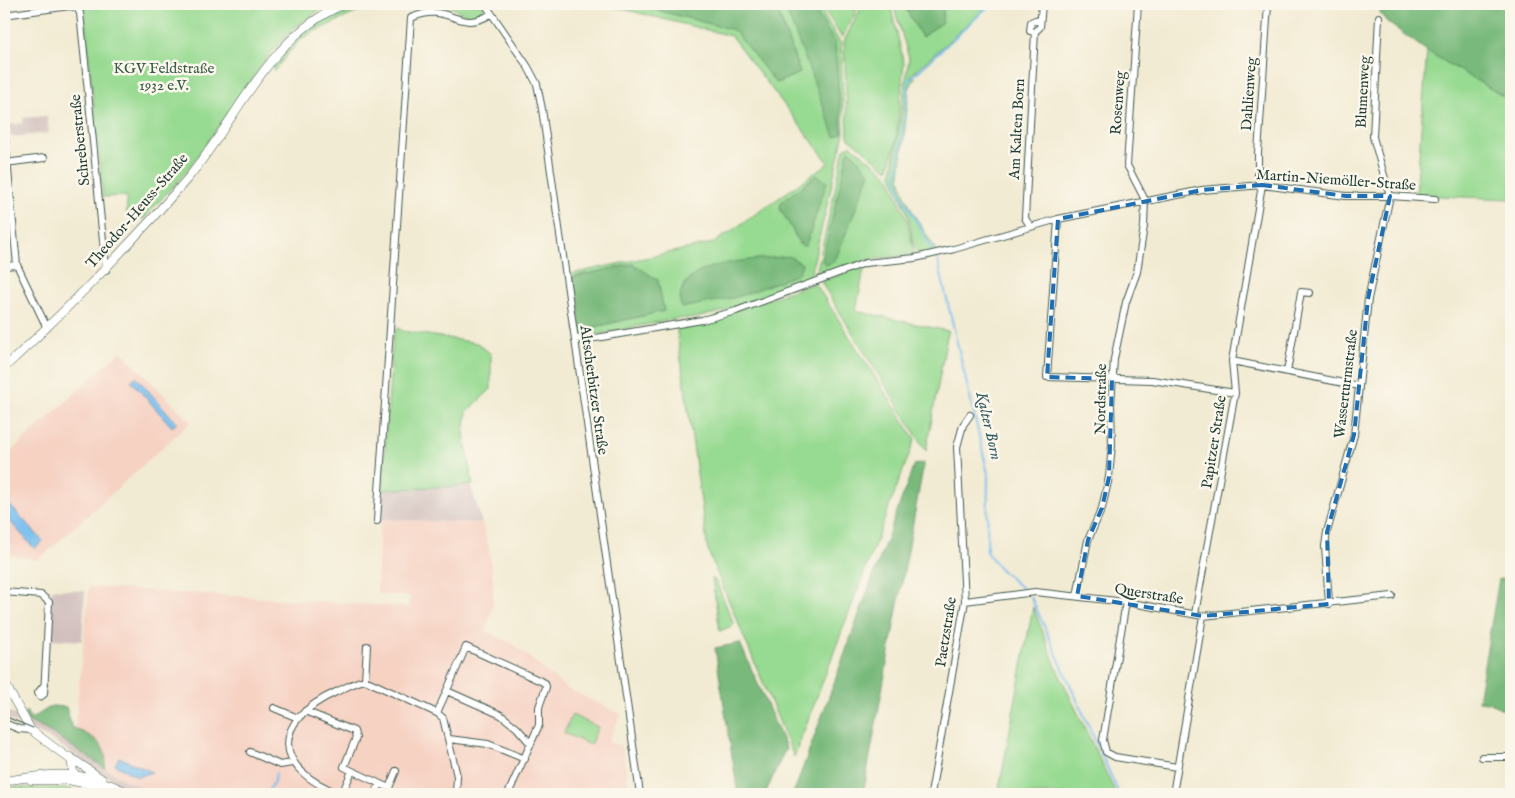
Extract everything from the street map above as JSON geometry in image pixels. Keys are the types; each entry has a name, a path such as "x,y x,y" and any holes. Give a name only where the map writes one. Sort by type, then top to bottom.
{"street":[{"name":"Theodor-Heuss-Straße","path":"4,368 106,270 190,175 268,65 298,33 330,10 345,4"},
{"name":"Altscherbitzer Straße","path":"485,4 528,67 537,84 640,794"},
{"name":"Am Kalten Born","path":"1030,226 1024,218 1035,32 1040,27 1042,4"},
{"name":"Rosenweg","path":"1138,4 1127,166 1145,200"},
{"name":"Dahlienweg","path":"1262,185 1258,179 1258,153 1268,4"},
{"name":"Schreberstraße","path":"4,15 70,6 76,8 80,13 106,270"},
{"path":"376,522 411,18 422,9 433,6 441,6 473,20 491,14"},
{"name":"Blumenweg","path":"1379,17 1373,137 1390,196"},
{"path":"4,128 17,265 46,326"},
{"path":"6,163 44,158"},
{"name":"Martin-Niemöller-Straße","path":"575,339 596,338 702,320 736,311 866,263 915,258 1012,234 1030,226 1058,219 1202,190 1262,185 1346,196 1435,199"},
{"name":"Papitzer Straße","path":"1195,614 1235,393 1232,361 1262,185"},
{"name":"Wasserturmstraße","path":"1329,604 1325,546 1327,532 1354,435 1368,298 1390,196"},
{"name":"Nordstraße","path":"1077,596 1088,540 1102,508 1109,477 1112,444 1112,379 1117,339 1141,252 1145,200"},
{"path":"1058,219 1047,377 1152,380 1235,393"},
{"path":"4,266 17,265"},
{"path":"1287,372 1298,291 1310,293"},
{"path":"1232,361 1359,386"},
{"name":"Paetzstraße","path":"931,794 965,600 957,447 963,425 970,415"},
{"path":"4,592 41,595 49,602 45,684"},
{"name":"Querstraße","path":"965,600 1035,592 1126,602 1203,616 1392,596"},
{"path":"1126,602 1103,740 1106,752 1115,757 1177,767"},
{"path":"1173,794 1203,616"},
{"path":"364,680 368,646"},
{"path":"437,713 466,647 545,683 546,687 539,707 539,725 508,794"},
{"path":"352,772 341,794 312,782 292,762 287,744 298,718 305,711 328,696 364,680 437,713 443,718 457,776 456,794"},
{"path":"4,682 31,730 105,782 130,794"},
{"path":"447,691 500,715 517,728 531,744"},
{"path":"274,708 298,718"},
{"path":"305,711 354,731 356,738 344,768 389,788 396,771"},
{"path":"4,723 19,729 31,730"},
{"path":"449,739 488,744 524,759"},
{"path":"250,752 280,765 292,762"},
{"path":"66,755 73,763 75,778"},
{"path":"1482,757 1511,757"},
{"path":"84,766 85,780"},
{"path":"7,780 28,776 61,774 85,780 105,782"},
{"path":"7,780 75,778"},
{"path":"85,780 130,794"},
{"path":"375,794 380,784"}],"highlighted area":[{"path":"1262,185 1346,196 1390,196 1368,299 1354,435 1327,532 1329,604 1203,616 1077,596 1088,540 1102,508 1109,477 1112,379 1047,377 1058,219 1202,190"}],"shaded area":[{"path":"47,116 49,133 11,137 9,125 23,123 23,118"},
{"path":"121,351 191,422 38,560 4,554 4,458"},
{"path":"471,486 482,523 380,519 382,490"},
{"path":"380,519 482,523 489,550 493,579 493,603 486,631 513,644 566,688 621,714 608,741 622,747 630,794 155,794 122,779 73,747 89,587 408,607 410,597 377,594"},
{"path":"52,589 85,591 82,641 50,639"},
{"path":"4,710 41,726 122,779 155,794 140,794 119,785 49,738 4,718"}],"green space":[{"name":"KGV Feldstraße 1932 e.V.","path":"118,4 328,4 294,28 270,54 186,172 143,219 127,213 126,196 103,197 84,8"},
{"path":"353,4 375,4 311,33 298,42 274,71 272,65 299,38 330,15"},
{"path":"444,4 482,4 484,7 482,14 469,16"},
{"path":"603,4 633,4 734,30 776,83 800,73 775,4 784,4 811,73 842,133 835,42 811,4 817,4 841,44 844,133 810,277 811,280 737,308 695,318 675,319 589,336 578,333 575,328 582,330 664,311 633,264 572,277 571,274 714,243 828,162 731,36","holes":["817,175 799,245 781,202"]},
{"path":"633,4 775,4 800,73 776,83 734,30"},
{"path":"784,4 811,4 835,42 842,133 835,137"},
{"path":"821,4 860,4 842,38"},
{"path":"863,4 890,4 904,63 896,141 889,168 886,169 848,137 844,41"},
{"path":"893,4 903,4 922,37 942,22 944,4 990,4 910,76 915,77 909,89 900,175 909,205 936,250 918,254 913,243 909,217 892,174 909,58"},
{"path":"903,4 944,4 942,22 922,37"},
{"path":"1379,4 1511,4 1511,101 1427,51 1387,22 1380,13"},
{"path":"1427,51 1511,101 1511,199 1416,195"},
{"path":"851,145 889,176 908,222 914,254 863,261 815,279 844,149"},
{"path":"850,150 870,173 835,261 826,265 822,261 848,151"},
{"path":"817,175 827,182 806,245 802,246 780,209 781,202"},
{"path":"789,256 802,264 798,274 738,297 681,308 681,292 689,279 702,271 738,261"},
{"path":"884,263 885,265 864,269 856,311 948,331 926,451 821,282 863,266"},
{"path":"633,264 658,280 664,311 581,330 572,277"},
{"path":"815,283 915,439 794,757 708,551 676,325 702,322"},
{"path":"398,328 403,331 477,343 491,354 491,389 467,412 464,433 473,485 382,490 393,335"},
{"path":"924,463 863,794 791,794 795,789 914,465"},
{"path":"712,578 716,581 734,625 720,631"},
{"path":"1499,579 1511,581 1511,713 1488,702 1478,701"},
{"path":"1033,607 1057,669 1116,794 998,794"},
{"path":"740,643 786,748 765,794 738,794 715,648"},
{"path":"52,706 66,707 72,727 102,746 106,759 105,768 52,733 28,721 24,713 26,711 31,719"},
{"path":"572,715 598,727 590,745 564,733"},
{"path":"12,787 72,789 71,794 4,794 4,789"}],"water":[{"path":"136,377 177,423 172,427 131,381"},
{"path":"4,499 43,541 35,549 4,515"},
{"path":"119,757 152,772 138,777 115,765"}],"waterway":[{"name":"Kalter Born","path":"933,250 903,198 897,178 909,80 991,4"},
{"name":"Kalter Born","path":"937,257 988,474 987,552 999,568 1023,589"},
{"name":"Kalter Born","path":"1031,597 1119,794"},
{"path":"266,794 274,782 276,773"}],"tram line":[{"path":"4,716 33,728"}]}
